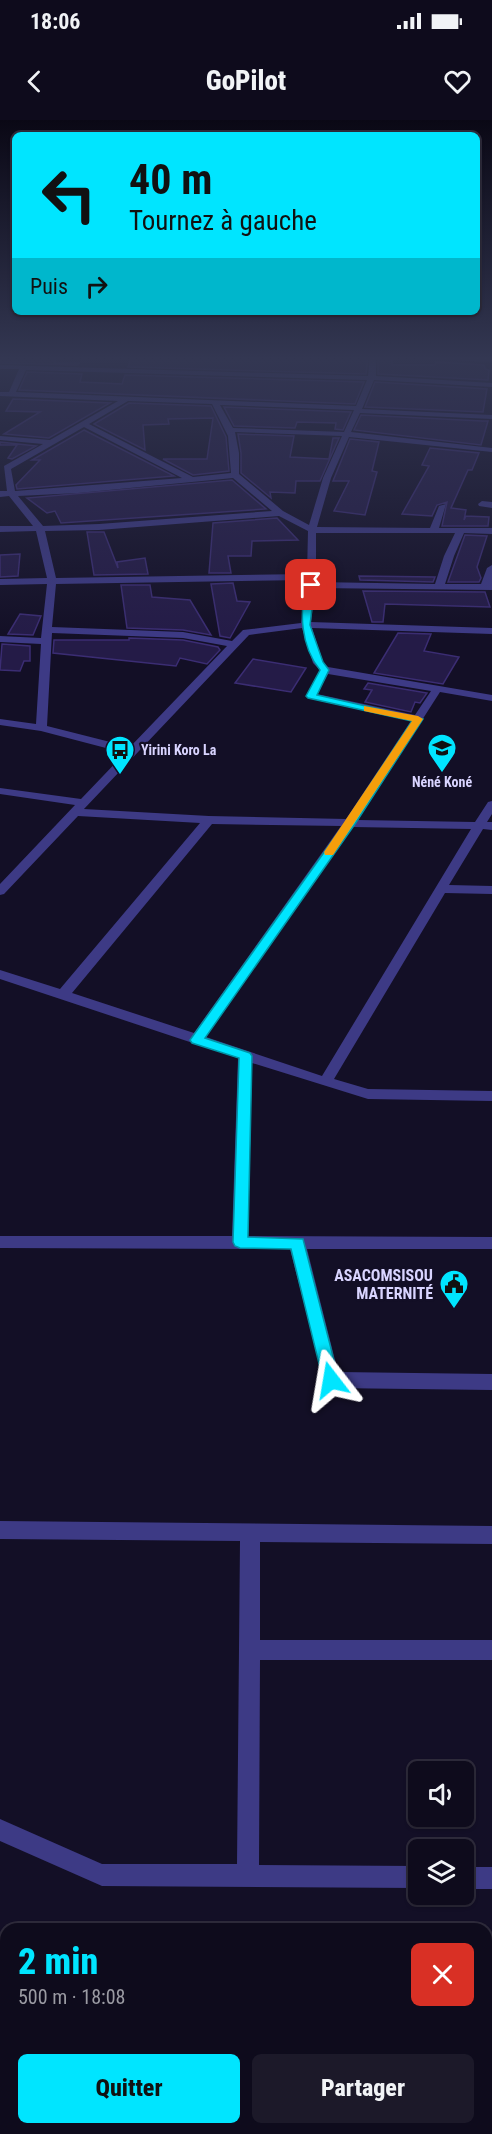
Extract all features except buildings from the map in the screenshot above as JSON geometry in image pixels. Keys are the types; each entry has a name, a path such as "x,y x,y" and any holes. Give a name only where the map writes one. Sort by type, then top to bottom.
{"street":[{"path":"35,450 3,468 11,493 40,528 52,582 46,635 41,728"},
{"path":"135,450 192,479"},
{"path":"235,475 236,450"},
{"path":"340,450 327,478 312,530 311,581 306,625 318,663 325,670 492,698"},
{"path":"0,494 78,490 235,475 280,513 312,530 492,531"},
{"path":"482,504 492,505"},
{"path":"433,531 443,506"},
{"path":"0,529 99,527 280,513"},
{"path":"439,587 449,556 461,531"},
{"path":"0,582 311,581 488,587 492,568"},
{"path":"0,891 246,632 306,625 492,631"},
{"path":"0,639 46,635 183,635 234,644"},
{"path":"325,670 311,696 418,719"},
{"path":"197,1040 350,824 437,689"},
{"path":"0,722 41,728 132,751"},
{"path":"0,791 83,803"},
{"path":"325,1082 441,889 485,826 492,804"},
{"path":"74,812 209,820 485,826"},
{"path":"63,995 209,820"},
{"path":"441,889 492,890"},
{"path":"0,974 245,1056 368,1094 492,1096"},
{"path":"240,1242 245,1056"},
{"path":"0,1242 492,1243"},
{"path":"297,1243 331,1380 492,1382"},
{"path":"0,1530 492,1535"},
{"path":"248,1876 250,1533"},
{"path":"249,1650 492,1650"},
{"path":"0,1830 102,1875 408,1877"},
{"path":"474,1878 492,1878"}],"slow traffic":[{"path":"329,852 350,824 418,719 368,709"}],"place":[{"name":"Néné Koné","path":"442,774"},
{"name":"Yirini Koro La","path":"120,776"},
{"name":"ASACOMSISOU MATERNITÉ","path":"454,1310"}],"route":[{"path":"311,585 306,625 318,663 325,670 311,696 418,719 350,824 197,1040 245,1056 240,1242 297,1243 331,1380"}]}
